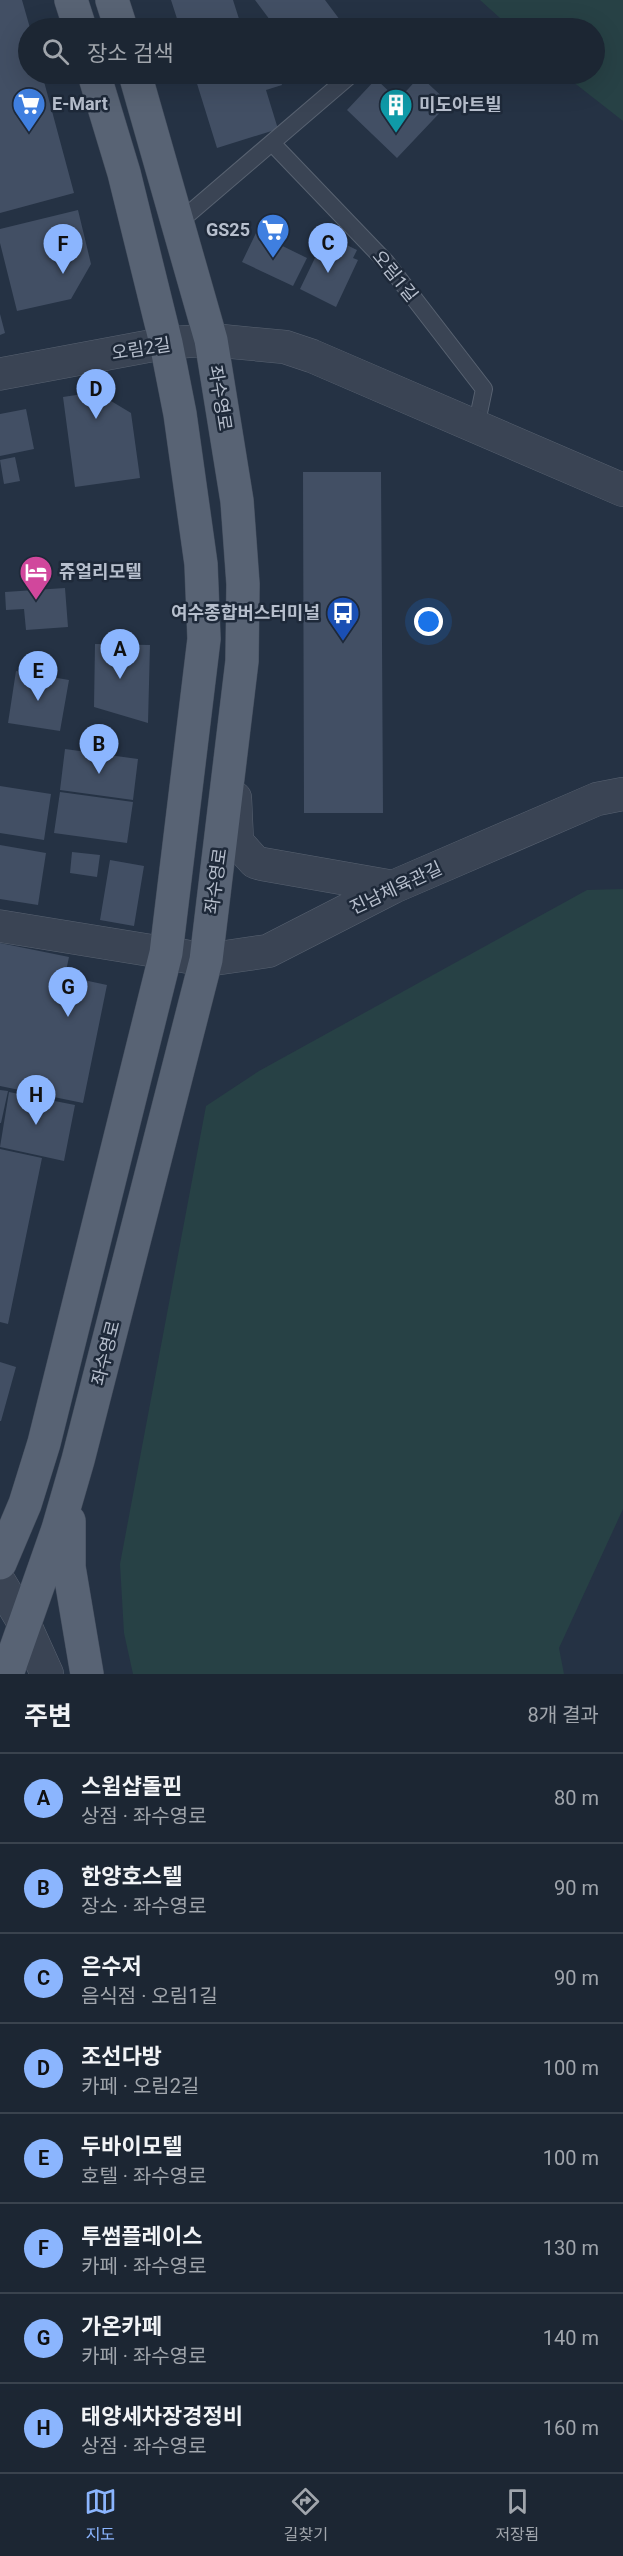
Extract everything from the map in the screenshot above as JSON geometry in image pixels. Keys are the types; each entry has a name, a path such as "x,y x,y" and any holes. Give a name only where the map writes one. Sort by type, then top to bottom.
{"main road":[{"path":"71,0 77,18"},
{"path":"112,0 118,18"},
{"path":"0,1563 25,1504 44,1443 166,953 204,639 201,564 180,414 166,343 124,173 97,84"},
{"name":"좌수영로","path":"6,1674 69,1491 206,960 242,661 243,584 237,501 211,340 138,84"},
{"path":"124,173 162,162"},
{"path":"69,1491 69,1567 87,1674"}],"street":[{"path":"211,340 285,347 623,490"},
{"name":"오림2길","path":"0,374 166,343 211,340"},
{"path":"242,661 235,811 237,842 255,862 393,887"},
{"name":"진남체육관길","path":"166,953 206,960 268,951 393,887 597,799 623,794"},
{"path":"0,926 166,953"},
{"path":"0,1582 24,1623 47,1674"},
{"path":"0,1664 6,1674"}],"lane":[{"path":"178,224 340,84"},
{"name":"오림1길","path":"272,143 386,262 484,389 476,427"}],"green space":[{"path":"480,0 623,0 623,121 576,84 605,84 605,18 500,18"},
{"path":"623,889 623,1509 559,1648 564,1674 133,1674 124,1633 120,1564 206,1106 259,1071 587,890"}],"building":[{"name":"E-Mart","path":"0,0 22,0 27,18 18,18 18,84 45,84 74,193 0,213"},
{"path":"171,0 233,0 239,18 177,18"},
{"path":"255,0 325,0 338,18 268,18"},
{"path":"197,84 282,84 266,90 278,129 217,148"},
{"name":"미도아트빌","path":"371,84 381,84 398,100 413,84 429,84 449,103 397,158 347,110"},
{"path":"78,210 91,264 71,299 17,311 0,243 0,229"},
{"path":"256,233 307,258 293,286 242,262"},
{"path":"326,235 357,250 353,258 358,260 336,307 300,289"},
{"path":"0,314 5,333 0,335"},
{"path":"96,392 131,413 140,478 75,487 63,397"},
{"path":"26,409 34,449 0,456 0,414"},
{"path":"15,457 20,481 4,484 0,460"},
{"name":"여수종합버스터미널","path":"303,472 381,472 383,813 304,813"},
{"name":"쥬얼리모텔","path":"65,588 68,627 26,630 24,609 6,610 5,592"},
{"path":"95,644 150,645 148,723 94,707"},
{"path":"16,671 69,680 60,731 8,723"},
{"path":"65,749 138,759 133,800 60,790"},
{"path":"0,786 51,794 44,840 0,833"},
{"path":"60,792 133,802 127,843 54,833"},
{"path":"0,845 46,853 38,905 0,899"},
{"path":"72,852 100,855 97,877 70,873"},
{"path":"110,860 144,866 134,926 100,920"},
{"path":"0,943 69,957 65,976 107,985 83,1103 0,1086"},
{"path":"0,1090 8,1091 1,1123 0,1123"},
{"path":"9,1092 75,1105 64,1161 0,1147"},
{"path":"0,1149 42,1158 8,1324 0,1322"},
{"path":"0,1362 16,1367 1,1421 0,1421"}],"place":[{"name":"E-Mart","path":"29,133"},
{"name":"미도아트빌","path":"396,134"},
{"name":"GS25","path":"273,259"},
{"name":"은수저","path":"328,273"},
{"name":"투썸플레이스","path":"63,274"},
{"name":"조선다방","path":"96,419"},
{"name":"쥬얼리모텔","path":"36,601"},
{"name":"여수종합버스터미널","path":"343,642"},
{"name":"스윔샵돌핀","path":"120,679"},
{"name":"두바이모텔","path":"38,701"},
{"name":"한양호스텔","path":"99,774"},
{"name":"가온카페","path":"68,1017"},
{"name":"태양세차장경정비","path":"36,1125"}]}
